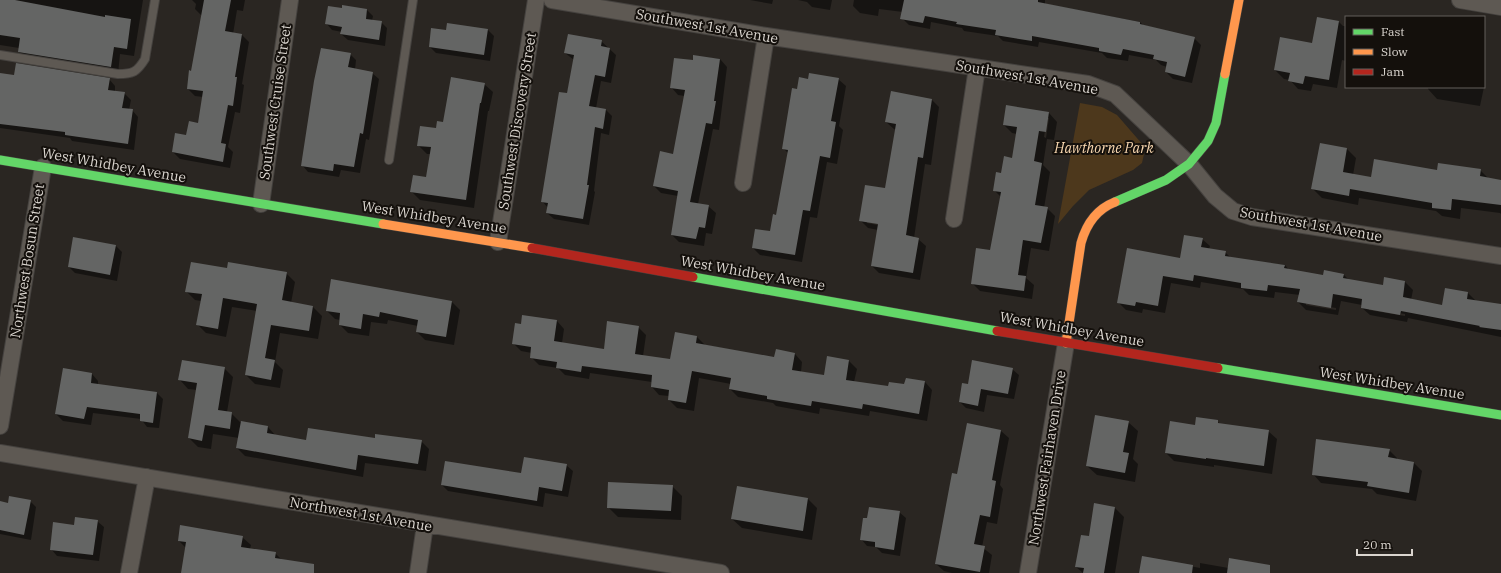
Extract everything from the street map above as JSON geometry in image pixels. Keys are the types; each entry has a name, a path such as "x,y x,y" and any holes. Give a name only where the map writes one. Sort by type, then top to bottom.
{"street":[{"name":"Southwest Cruise Street","path":"261,204 290,0"},
{"name":"Southwest Discovery Street","path":"498,242 536,0"},
{"name":"Southwest 1st Avenue","path":"552,0 766,36 1088,84 1115,94 1189,164 1215,196 1233,210 1252,217 1501,256"},
{"path":"1066,343 1081,243 1085,228 1093,218 1109,204 1166,180 1189,164 1208,141 1216,123 1239,0"},
{"path":"1460,0 1501,7"},
{"path":"743,183 766,36"},
{"path":"954,219 978,68"},
{"name":"West Whidbey Avenue","path":"0,160 498,242 1066,343 1501,415"},
{"name":"Northwest Bosun Street","path":"0,426 43,167"},
{"name":"Northwest Fairhaven Drive","path":"1028,573 1066,343"},
{"name":"Northwest 1st Avenue","path":"0,453 425,525 721,573"},
{"path":"129,573 147,477"},
{"path":"418,573 425,525"}],"lane":[{"path":"0,55 118,74 131,74 140,68 145,59 155,0"},
{"path":"389,160 413,0"}],"green space":[{"name":"Hawthorne Park","path":"1080,103 1102,107 1117,115 1143,145 1144,154 1142,163 1133,170 1089,190 1058,224"}],"building":[{"path":"0,0 15,0 105,17 105,15 131,19 127,49 114,47 111,67 18,52 20,38 0,35"},
{"path":"204,0 231,0 225,31 242,34 235,77 237,77 233,106 228,105 221,143 226,144 223,162 172,152 175,133 186,135 189,121 198,123 203,91 187,89 189,70 191,71"},
{"path":"904,0 1038,0 1038,2 1140,22 1140,24 1195,37 1185,77 1165,72 1167,62 1153,59 1154,55 1123,49 1121,55 1099,51 1099,48 1032,36 1032,41 995,35 996,30 956,24 957,22 925,16 923,23 900,19"},
{"path":"342,5 367,9 366,19 382,21 379,40 340,34 342,27 325,24 328,6 342,8"},
{"path":"1317,17 1339,21 1329,80 1305,76 1303,84 1288,81 1290,73 1274,70 1280,37 1312,43"},
{"path":"447,23 488,29 484,55 429,47 431,28 446,30"},
{"path":"568,34 602,40 601,46 610,48 605,77 595,75 589,106 606,109 603,129 595,127 587,185 589,185 583,219 546,213 548,203 541,202 559,92 567,93 574,55 564,53"},
{"path":"321,48 351,53 348,67 373,72 363,134 360,133 354,167 334,164 333,171 301,166 314,81"},
{"path":"693,55 720,59 712,124 706,123 690,202 709,205 705,228 699,227 696,239 671,235 678,191 653,186 660,151 673,154 685,90 670,88 674,58 693,60"},
{"path":"16,63 110,78 108,90 125,92 122,108 133,109 128,144 65,135 65,132 0,124 0,73 14,75"},
{"path":"809,73 839,78 831,121 836,122 830,158 820,156 810,211 803,210 795,255 752,248 755,229 770,231 773,214 776,215 788,150 782,149 792,88 797,89 799,77 808,79"},
{"path":"451,77 485,83 480,103 466,200 410,192 413,175 426,177 431,147 417,146 420,126 436,128 437,121 443,122"},
{"path":"891,91 932,99 923,158 918,157 906,235 919,238 913,273 871,266 878,224 859,221 865,185 885,188 896,124 885,122"},
{"path":"1006,105 1049,112 1046,132 1039,131 1034,161 1042,163 1035,205 1048,207 1041,243 1023,240 1018,275 1026,276 1024,291 971,284 976,248 990,250 1001,192 993,191 996,172 1001,173 1004,156 1012,158 1017,127 1003,125"},
{"path":"1320,143 1347,148 1343,172 1371,177 1374,159 1437,170 1438,163 1481,169 1480,176 1501,180 1501,205 1452,199 1451,210 1432,208 1432,203 1350,189 1349,196 1311,189"},
{"path":"1184,235 1203,238 1201,247 1226,251 1225,256 1285,265 1284,268 1323,275 1324,270 1344,274 1343,278 1383,285 1384,277 1405,281 1403,297 1442,305 1445,288 1468,292 1467,299 1501,304 1501,330 1401,311 1400,315 1361,308 1362,299 1333,294 1331,308 1297,302 1300,289 1268,285 1267,291 1241,288 1241,283 1194,275 1193,281 1163,276 1158,306 1136,302 1135,306 1117,303 1127,248 1180,258"},
{"path":"73,237 116,245 110,275 68,267"},
{"path":"191,262 227,268 228,262 287,272 282,300 313,306 309,331 271,325 265,358 275,360 271,380 245,375 257,304 223,298 218,329 196,325 202,294 185,292"},
{"path":"331,279 452,301 446,337 416,332 418,320 380,312 379,317 363,314 361,329 339,325 340,313 326,311"},
{"path":"522,315 557,320 554,341 604,349 607,321 639,326 635,354 670,359 675,332 697,336 696,343 774,357 776,349 795,353 792,370 824,375 827,356 849,360 846,380 888,386 889,382 904,384 906,378 925,381 919,414 863,404 862,409 812,401 811,406 767,399 767,396 729,389 731,378 692,371 686,403 668,400 669,390 651,387 652,375 582,366 581,372 556,368 557,362 530,358 531,347 512,344 515,323 521,324"},
{"path":"182,360 225,367 218,410 232,412 230,429 205,425 202,441 188,438 197,383 178,380"},
{"path":"972,360 1013,368 1008,394 981,389 978,406 959,402 962,383 968,384"},
{"path":"63,368 92,373 91,383 157,392 153,423 140,421 140,414 87,407 84,419 55,414"},
{"path":"1095,415 1129,421 1123,452 1129,453 1125,473 1086,466"},
{"path":"1196,417 1218,420 1218,423 1269,430 1264,466 1165,453 1170,421 1195,425"},
{"path":"241,421 268,426 267,433 306,440 308,428 375,438 375,434 422,440 418,464 358,455 356,470 236,448"},
{"path":"967,423 1001,430 992,480 996,481 990,517 980,515 974,544 985,546 980,572 935,564 952,473 957,474"},
{"path":"1316,439 1390,449 1388,457 1414,462 1409,493 1367,486 1368,482 1312,475"},
{"path":"524,457 567,464 562,491 539,487 537,501 441,485 445,461 521,473"},
{"path":"608,482 673,485 671,511 607,508"},
{"path":"737,486 808,498 803,531 731,519"},
{"path":"9,496 31,500 24,535 0,530 0,501 8,503"},
{"path":"1094,503 1115,507 1104,573 1083,573 1084,568 1075,567 1081,535 1089,536"},
{"path":"869,507 900,511 894,550 875,547 875,542 860,540 863,518 867,518"},
{"path":"75,517 98,520 93,555 50,550 53,522 74,525"},
{"path":"180,525 243,536 241,547 276,552 275,558 314,564 314,573 181,573 186,542 178,541"},
{"path":"1142,556 1193,565 1192,573 1139,573"},
{"path":"1229,558 1270,565 1270,573 1227,573"}],"traffic: fast":[{"path":"1115,202 1166,180 1189,164 1208,141 1216,123 1225,74"},
{"path":"0,160 383,224"},
{"path":"693,277 997,331"},
{"path":"1218,368 1501,415"}],"traffic: slow":[{"path":"1225,74 1239,0"},
{"path":"1066,343 1083,236 1093,218 1103,209 1115,202"},
{"path":"383,224 532,248"}],"traffic: jam":[{"path":"532,248 693,277"},
{"path":"997,331 1218,368"}]}
